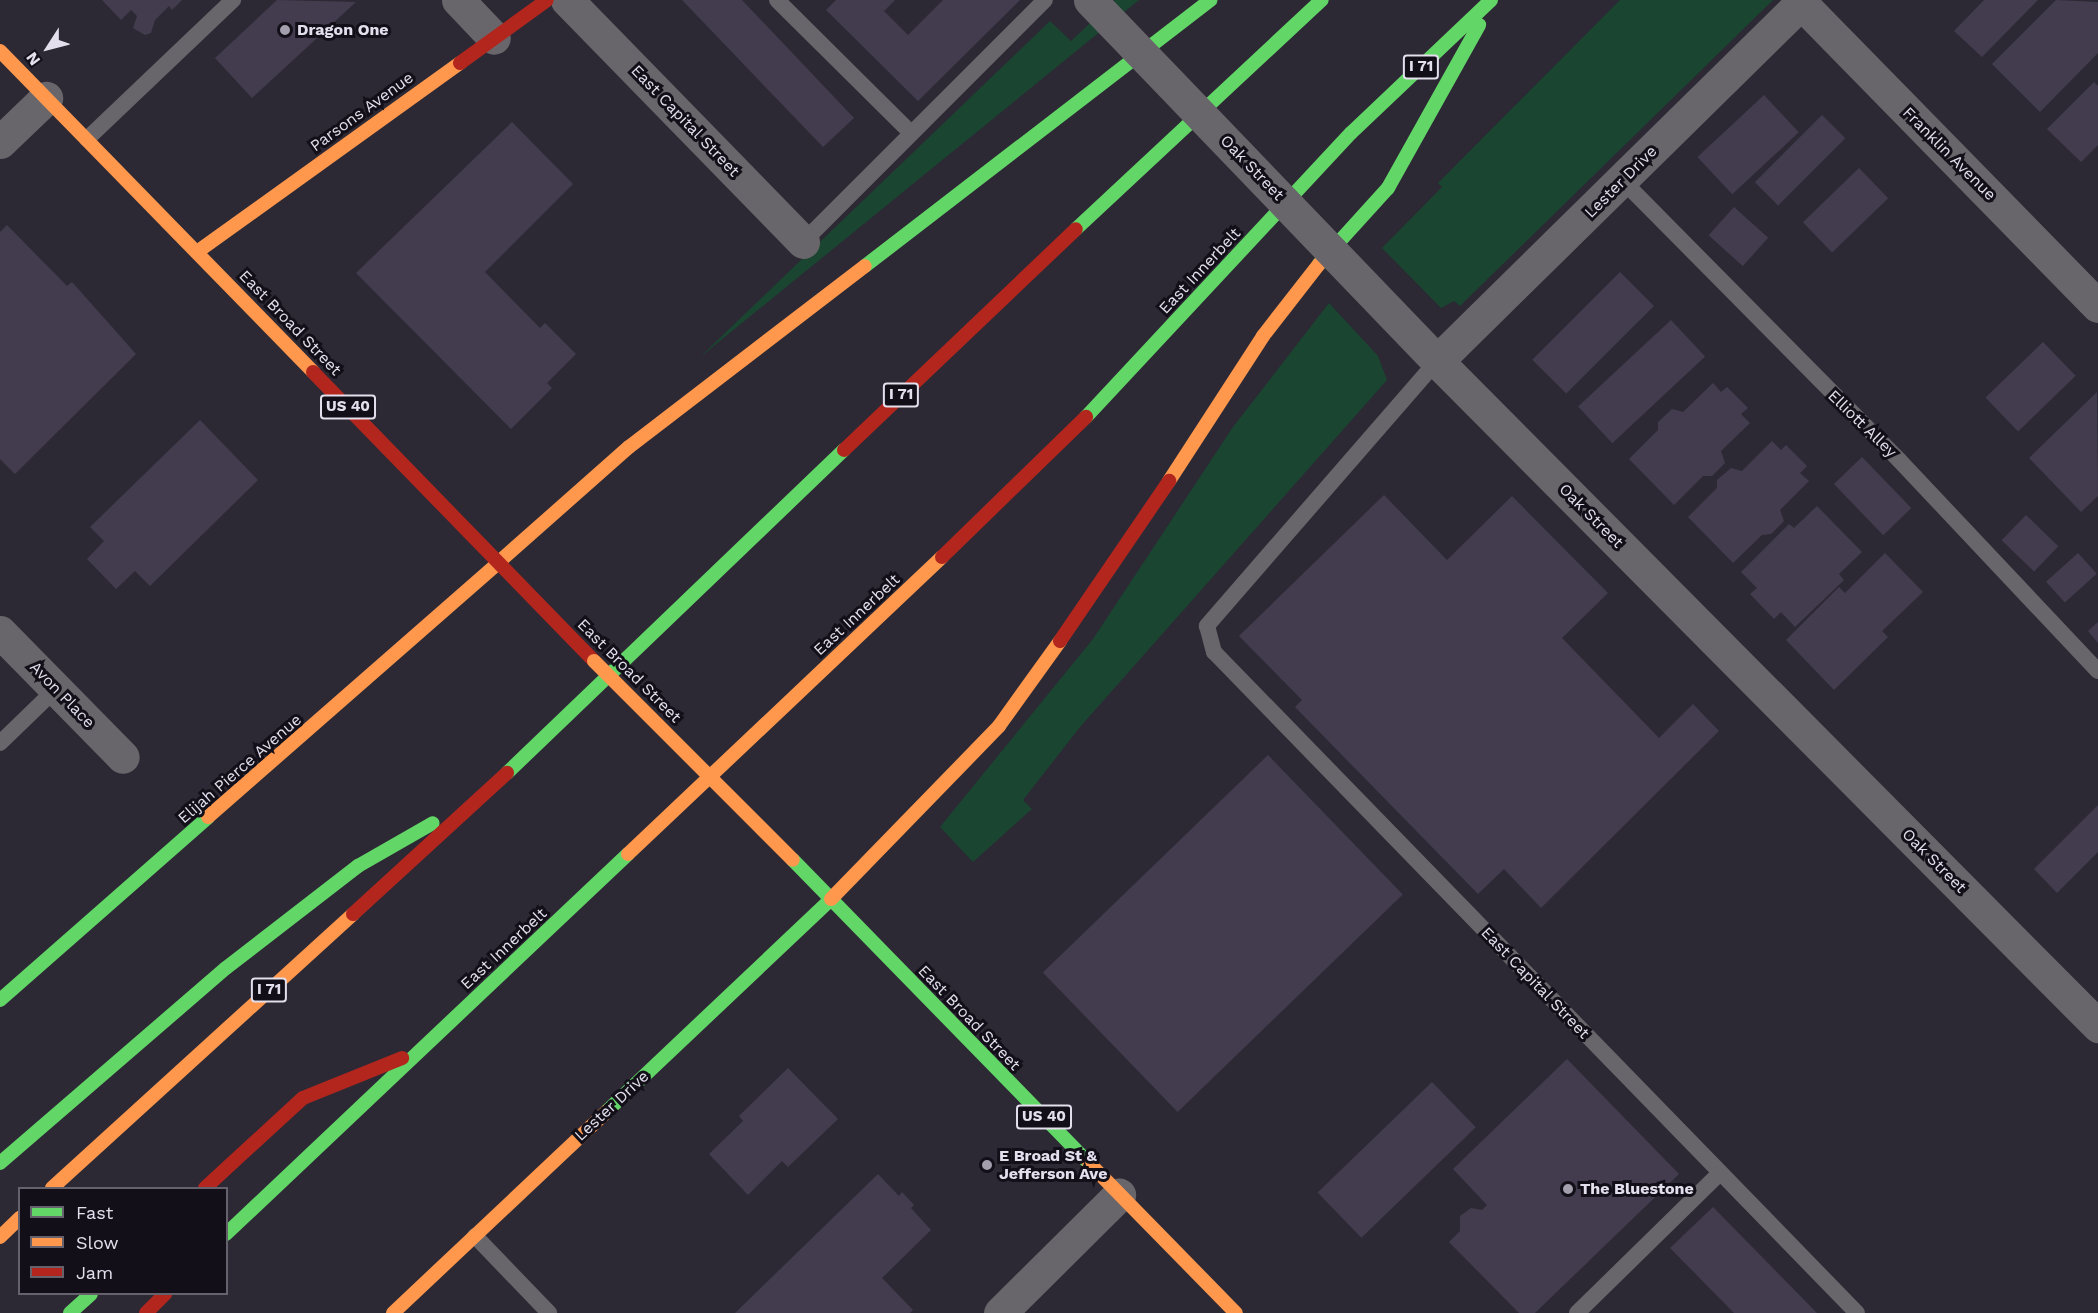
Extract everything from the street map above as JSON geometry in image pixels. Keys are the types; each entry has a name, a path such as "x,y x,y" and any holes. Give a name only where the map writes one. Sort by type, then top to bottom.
{"main road":[{"name":"Parsons Avenue","path":"197,252 547,0"},
{"name":"Elijah Pierce Avenue","path":"0,1000 629,447 1210,0"},
{"name":"I 71","path":"53,1187 487,792 1020,282 1322,0"},
{"name":"Lester Drive","path":"393,1313 831,899 999,726 1102,583 1263,336 1302,283 1388,188 1492,0"},
{"name":"East Innerbelt","path":"228,1232 1055,450 1351,134 1492,0"},
{"name":"East Broad Street","path":"0,51 1236,1313"},
{"path":"0,1163 226,968 358,866 487,792"},
{"path":"206,1187 303,1098 421,1050"},
{"path":"0,1237 18,1220"},
{"path":"70,1313 89,1295"},
{"path":"146,1313 163,1295"}],"street":[{"path":"458,0 494,38"},
{"name":"East Capital Street","path":"567,0 803,242"},
{"name":"Oak Street","path":"1090,0 1437,361 2098,1026"},
{"name":"Lester Drive","path":"1437,361 1623,181 1803,1"},
{"name":"Franklin Avenue","path":"1803,1 2098,306"},
{"path":"0,142 46,98"},
{"name":"Avon Place","path":"0,632 123,758"},
{"path":"1000,1313 1119,1195"}],"lane":[{"path":"87,139 233,0"},
{"path":"777,0 911,133"},
{"path":"803,242 1045,0"},
{"name":"Elliott Alley","path":"1623,181 1899,460 2098,671"},
{"name":"East Capital Street","path":"1437,361 1208,626 1214,652 1857,1313"},
{"path":"0,743 56,689"},
{"path":"1577,1313 1720,1173"},
{"path":"475,1236 549,1313"}],"green space":[{"path":"1115,0 1139,0 699,358 1050,21 1071,41"},
{"path":"1620,0 1773,0 1460,306 1454,301 1441,308 1382,248 1442,187 1438,183"},
{"path":"1329,303 1378,356 1387,380 1080,727 1023,800 1032,809 973,862 940,827 1093,639 1233,427"}],"building":[{"path":"102,0 182,0 172,10 169,6 155,20 151,33 145,35 133,28 137,16 131,10 121,20"},
{"name":"Dragon One","path":"277,0 356,2 252,98 215,58"},
{"path":"682,0 742,0 854,118 823,147"},
{"path":"836,0 895,0 884,11 908,35 943,0 1020,0 918,101 826,10"},
{"path":"1984,0 2038,0 1982,57 1954,31"},
{"path":"2056,0 2098,2 2098,53 2040,112 1992,64"},
{"path":"2094,82 2098,86 2098,145 2081,162 2047,129"},
{"path":"1764,95 1799,132 1732,194 1697,157"},
{"path":"1822,115 1845,138 1778,206 1755,182"},
{"path":"512,122 573,184 485,272 540,328 545,323 576,354 547,383 552,388 511,429 356,273"},
{"path":"1859,168 1888,198 1832,252 1803,222"},
{"path":"1734,207 1768,238 1743,266 1709,235"},
{"path":"7,225 67,286 72,282 136,354 15,474 0,459 0,232"},
{"path":"1620,272 1654,306 1566,394 1532,360"},
{"path":"1671,320 1705,357 1612,443 1578,407"},
{"path":"2043,342 2076,376 2018,431 1985,398"},
{"path":"1713,383 1721,392 1727,387 1748,408 1741,414 1750,423 1721,451 1725,463 1712,476 1703,476 1674,505 1629,459 1658,430 1658,422 1672,409 1683,412"},
{"path":"2097,392 2098,496 2081,512 2029,458"},
{"path":"200,420 258,480 150,586 135,571 116,589 87,559 104,541 90,527"},
{"path":"1772,441 1781,450 1786,445 1807,466 1800,473 1809,481 1780,510 1784,521 1771,534 1762,535 1733,563 1688,517 1717,488 1717,480 1731,468 1742,471"},
{"path":"1862,457 1911,508 1883,535 1834,484"},
{"path":"1384,495 1447,560 1512,496 1608,593 1562,638 1659,738 1693,704 1719,731 1541,908 1504,869 1478,894 1295,707 1302,700 1239,636"},
{"path":"1817,506 1862,552 1839,574 1844,580 1795,627 1781,612 1774,619 1750,594 1757,588 1741,572 1789,524 1794,528"},
{"path":"2026,515 2058,546 2034,571 2002,540"},
{"path":"1885,553 1923,592 1882,631 1888,637 1834,690 1786,640 1839,587 1845,593"},
{"path":"2078,553 2097,574 2065,603 2046,582"},
{"path":"2098,622 2098,643 2088,631"},
{"path":"1268,755 1403,895 1178,1112 1043,972"},
{"path":"2098,805 2098,852 2057,893 2034,869"},
{"name":"The Bluestone","path":"1567,1059 1679,1174 1535,1313 1519,1313 1449,1242 1460,1231 1460,1216 1471,1208 1482,1210 1487,1205 1453,1169"},
{"path":"788,1068 838,1119 788,1167 782,1161 748,1195 709,1154 743,1121 739,1116"},
{"path":"1432,1082 1476,1127 1361,1238 1318,1192"},
{"path":"878,1174 899,1196 902,1192 914,1205 911,1208 931,1230 882,1278 913,1310 910,1313 735,1313"},
{"path":"1713,1207 1817,1313 1734,1313 1670,1248"}],"traffic: fast":[{"path":"865,266 1210,0"},
{"path":"1076,229 1322,0"},
{"path":"1086,417 1351,133 1491,0"},
{"path":"1319,264 1388,188 1479,25"},
{"path":"507,773 844,450"},
{"path":"0,1000 208,817"},
{"path":"0,1163 226,968 358,866 433,823"},
{"path":"228,1232 628,854"},
{"path":"793,860 1089,1163"},
{"path":"607,1111 831,899"},
{"path":"70,1313 90,1295"}],"traffic: slow":[{"path":"0,51 313,372"},
{"path":"197,252 460,63"},
{"path":"1169,481 1263,336 1319,264"},
{"path":"500,561 629,447 865,266"},
{"path":"628,854 942,557"},
{"path":"208,817 500,561"},
{"path":"831,899 999,726 1060,641"},
{"path":"594,661 793,860"},
{"path":"53,1187 353,914"},
{"path":"393,1313 607,1111"},
{"path":"1089,1163 1236,1313"},
{"path":"0,1237 18,1220"}],"traffic: jam":[{"path":"460,63 547,0"},
{"path":"844,450 1076,229"},
{"path":"313,372 594,661"},
{"path":"942,557 1086,417"},
{"path":"1060,641 1169,481"},
{"path":"353,914 507,773"},
{"path":"206,1187 303,1098 402,1058"},
{"path":"146,1313 164,1295"}],"place":[{"name":"Dragon One","path":"285,30"},
{"name":"E Broad St & Jefferson Ave","path":"987,1165"},
{"name":"The Bluestone","path":"1568,1189"}]}
